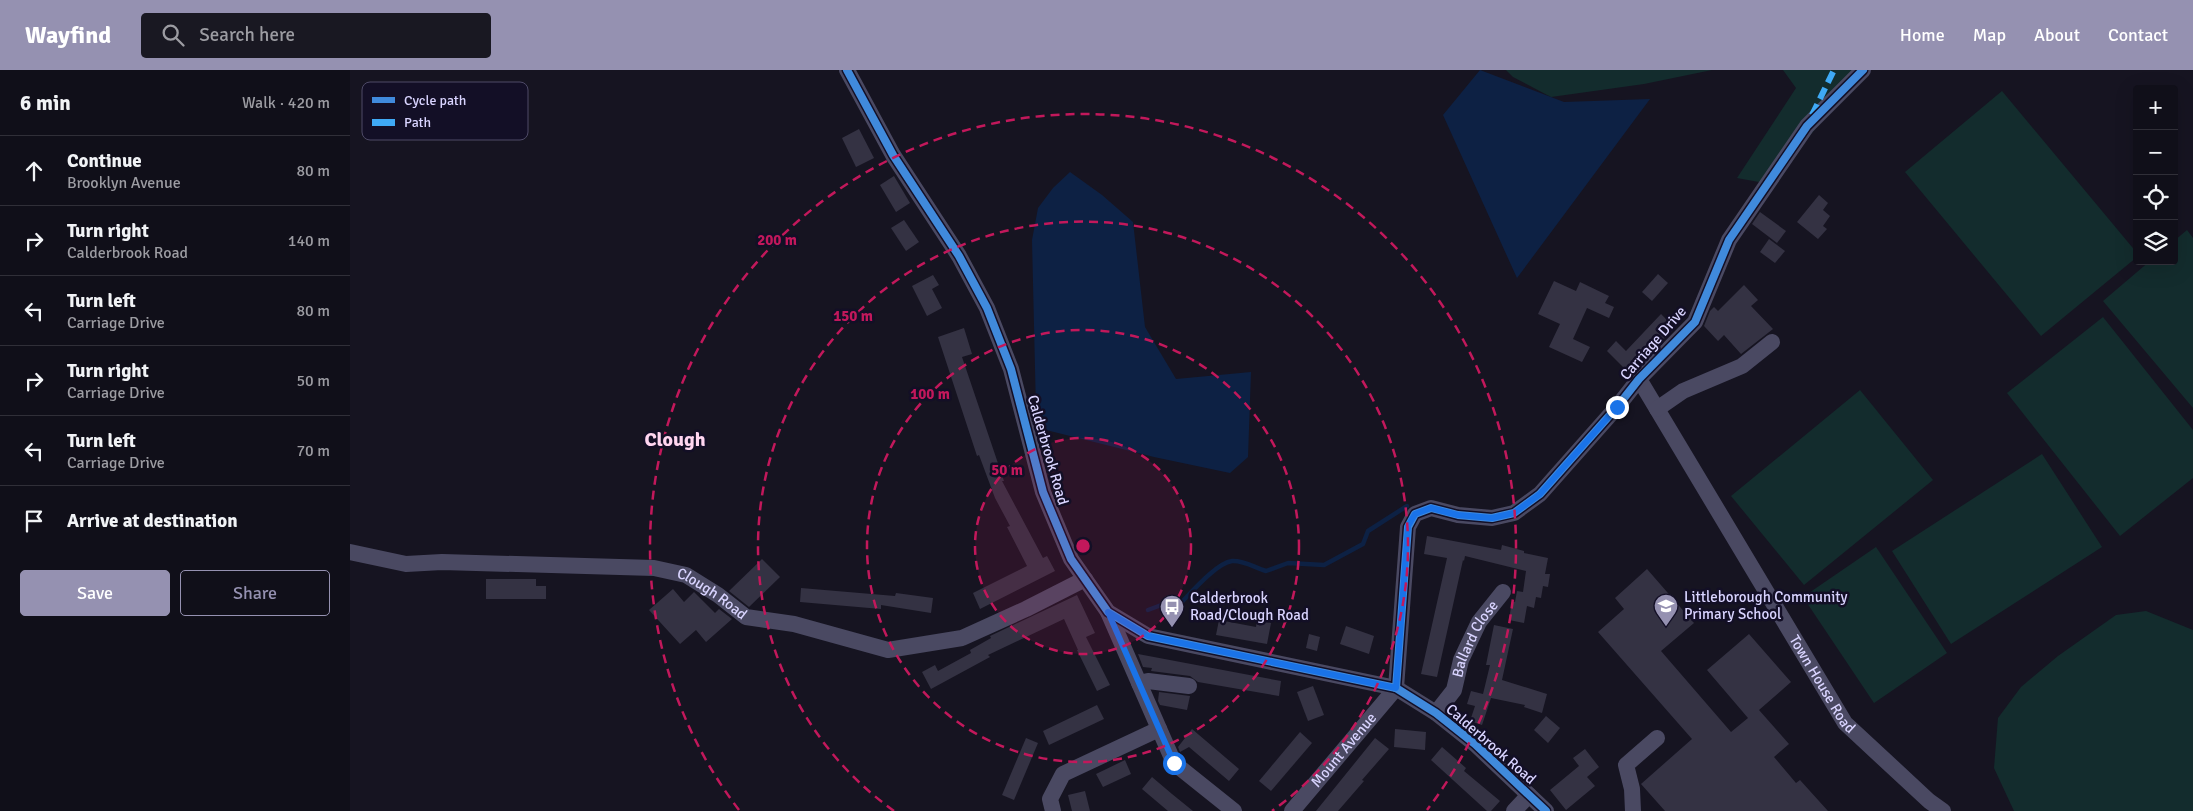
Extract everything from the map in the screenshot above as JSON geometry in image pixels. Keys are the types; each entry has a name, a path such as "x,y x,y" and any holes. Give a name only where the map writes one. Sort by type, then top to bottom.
{"street":[{"name":"Calderbrook Road","path":"847,70 893,155 959,256 987,308 1011,369 1043,492 1071,559 1108,612 1148,636 1396,688 1436,713 1475,744 1546,811"},
{"name":"Carriage Drive","path":"1396,688 1408,526 1415,514 1431,508 1458,515 1492,518 1514,513 1540,494 1617,407 1639,379 1695,322 1729,240 1808,126 1863,70"},
{"path":"1657,409 1683,391 1742,366 1772,342"},
{"name":"Town House Road","path":"1639,379 1845,723 1924,806 1943,811"},
{"name":"Clough Road","path":"350,552 406,564 442,562 654,568 686,575 718,595 746,617 794,624 888,650 962,638 1026,609 1085,579"},
{"name":"Ballard Close","path":"1436,713 1454,690 1461,660 1479,622 1503,592"},
{"path":"1108,612 1174,763 1234,811"},
{"path":"1139,683 1148,681 1189,686"},
{"name":"Mount Avenue","path":"1292,811 1396,688"},
{"path":"1053,811 1050,799 1063,774 1159,730"},
{"path":"1633,811 1632,789 1626,765 1657,738"},
{"path":"1514,811 1529,795"}],"green space":[{"path":"1506,70 1712,70 1644,84 1551,97 1513,77"},
{"path":"1783,70 1864,70 1770,184 1737,178 1796,88"},
{"path":"2002,91 2133,248 2133,260 2041,336 1905,172"},
{"path":"2187,230 2193,238 2193,408 2103,301 2145,265 2178,265 2178,238"},
{"path":"2103,317 2193,430 2193,478 2120,536 2007,393"},
{"path":"1860,390 1933,480 1804,585 1731,496"},
{"path":"2042,454 2102,547 1951,644 1892,551"},
{"path":"1876,547 1947,653 1874,703 1803,597"},
{"path":"2146,611 2193,630 2193,811 2014,811 1994,768 1998,718 2021,687 2058,656 2116,615"}],"water":[{"path":"1480,70 1564,102 1650,99 1517,278 1443,115"},
{"path":"1070,172 1102,195 1133,222 1145,327 1176,379 1251,372 1248,457 1230,473 1154,457 1042,429 1036,411 1032,240 1038,208 1053,188"}],"building":[{"path":"859,129 874,158 856,167 842,138"},
{"path":"894,176 910,203 896,212 880,185"},
{"path":"1819,195 1828,203 1823,210 1830,216 1823,226 1827,229 1818,239 1797,222"},
{"path":"1760,212 1786,231 1777,243 1752,224"},
{"path":"904,220 919,242 906,251 891,228"},
{"path":"1769,239 1785,251 1775,263 1760,252"},
{"path":"1658,274 1668,283 1652,301 1642,292"},
{"path":"933,275 939,285 932,289 942,308 927,316 912,286"},
{"path":"1554,281 1576,291 1580,282 1609,296 1605,303 1614,307 1609,318 1587,308 1573,339 1590,347 1582,362 1549,347 1560,324 1538,314"},
{"path":"1744,285 1758,300 1751,306 1773,329 1741,354 1724,335 1718,341 1704,326 1710,311 1714,307 1718,311"},
{"path":"1661,314 1675,328 1629,373 1607,351 1616,341 1626,351"},
{"path":"964,328 972,354 962,357 1004,481 1002,481 1043,558 1047,556 1055,571 980,609 973,593 1027,566 1007,527 1010,526 995,498 979,455 977,456 938,337"},
{"path":"1427,536 1501,550 1502,545 1524,551 1524,553 1548,558 1545,574 1550,574 1548,587 1543,586 1541,598 1536,597 1534,608 1527,606 1524,623 1509,620 1512,601 1515,602 1517,591 1523,592 1526,571 1465,556 1437,677 1421,674 1447,558 1424,554"},
{"path":"762,559 780,577 749,607 729,591"},
{"path":"1647,569 1694,623 1661,651 1731,732 1748,718 1707,670 1749,634 1791,682 1759,710 1789,744 1774,757 1796,783 1800,780 1828,811 1665,811 1641,784 1692,739 1598,632 1624,609 1615,598"},
{"path":"486,579 536,579 536,586 546,586 546,599 486,599"},
{"path":"801,588 895,596 896,593 933,598 931,613 881,605 881,609 800,602"},
{"path":"673,589 684,602 694,592 715,613 719,609 732,619 706,642 696,630 680,644 649,610"},
{"path":"1077,595 1095,633 1086,637 1110,685 1097,691 1064,619 988,655 990,657 931,689 922,672 935,665 938,671 971,653 970,650 991,638 990,636"},
{"path":"1219,620 1256,627 1257,620 1271,623 1267,644 1216,635"},
{"path":"1494,625 1513,629 1502,680 1547,694 1542,713 1524,707 1525,705 1491,698 1482,725 1470,721 1475,706 1467,704 1471,691 1483,694 1490,665 1486,665"},
{"path":"1346,626 1374,636 1369,654 1340,644"},
{"path":"1309,634 1320,637 1317,651 1306,648"},
{"path":"1138,654 1281,681 1279,696 1198,682 1190,676 1151,671 1152,668 1143,667"},
{"path":"1313,686 1324,715 1308,721 1297,692"},
{"path":"1159,692 1190,696 1187,710 1160,705 1158,701"},
{"path":"1097,705 1104,719 1049,745 1043,731"},
{"path":"1546,716 1560,728 1548,743 1534,730"},
{"path":"1192,729 1239,769 1229,781 1189,747 1180,752 1178,747"},
{"path":"1395,729 1426,732 1425,750 1394,747"},
{"path":"1300,732 1312,743 1271,791 1259,781"},
{"path":"1026,738 1038,743 1014,800 1002,795"},
{"path":"1375,738 1389,749 1362,780 1364,781 1338,811 1316,811"},
{"path":"1442,747 1466,768 1464,771 1500,801 1491,811 1487,811 1431,760"},
{"path":"1585,749 1599,767 1587,777 1595,786 1566,810 1550,790 1579,766 1573,758"},
{"path":"1125,760 1131,774 1103,787 1096,774"},
{"path":"1152,777 1193,811 1168,811 1142,789"},
{"path":"1085,791 1090,811 1072,811 1068,795"}],"waterway":[{"path":"1148,610 1164,604 1178,606 1218,567 1232,561 1245,563 1266,571 1288,563 1324,565 1363,544 1368,531 1407,506"}],"marked path":[{"path":"1812,115 1834,70"}],"cycle path":[{"path":"847,70 893,155 959,256 987,308 1011,369 1043,492 1071,559 1108,612 1148,636 1396,688 1436,713 1475,744 1546,811"},
{"path":"1396,688 1408,527 1415,514 1431,508 1458,515 1492,518 1514,513 1540,494 1617,407 1639,379 1695,322 1729,240 1807,126 1863,70"}],"place":[{"name":"Littleborough Community Primary School","path":"1666,627"},
{"name":"Calderbrook Road/Clough Road","path":"1172,628"}],"district":[{"name":"Clough","path":"675,439"}],"route":[{"path":"1174,763 1108,612 1148,636 1396,688 1408,526 1415,514 1431,508 1458,515 1492,518 1514,513 1540,494 1617,407"}]}
